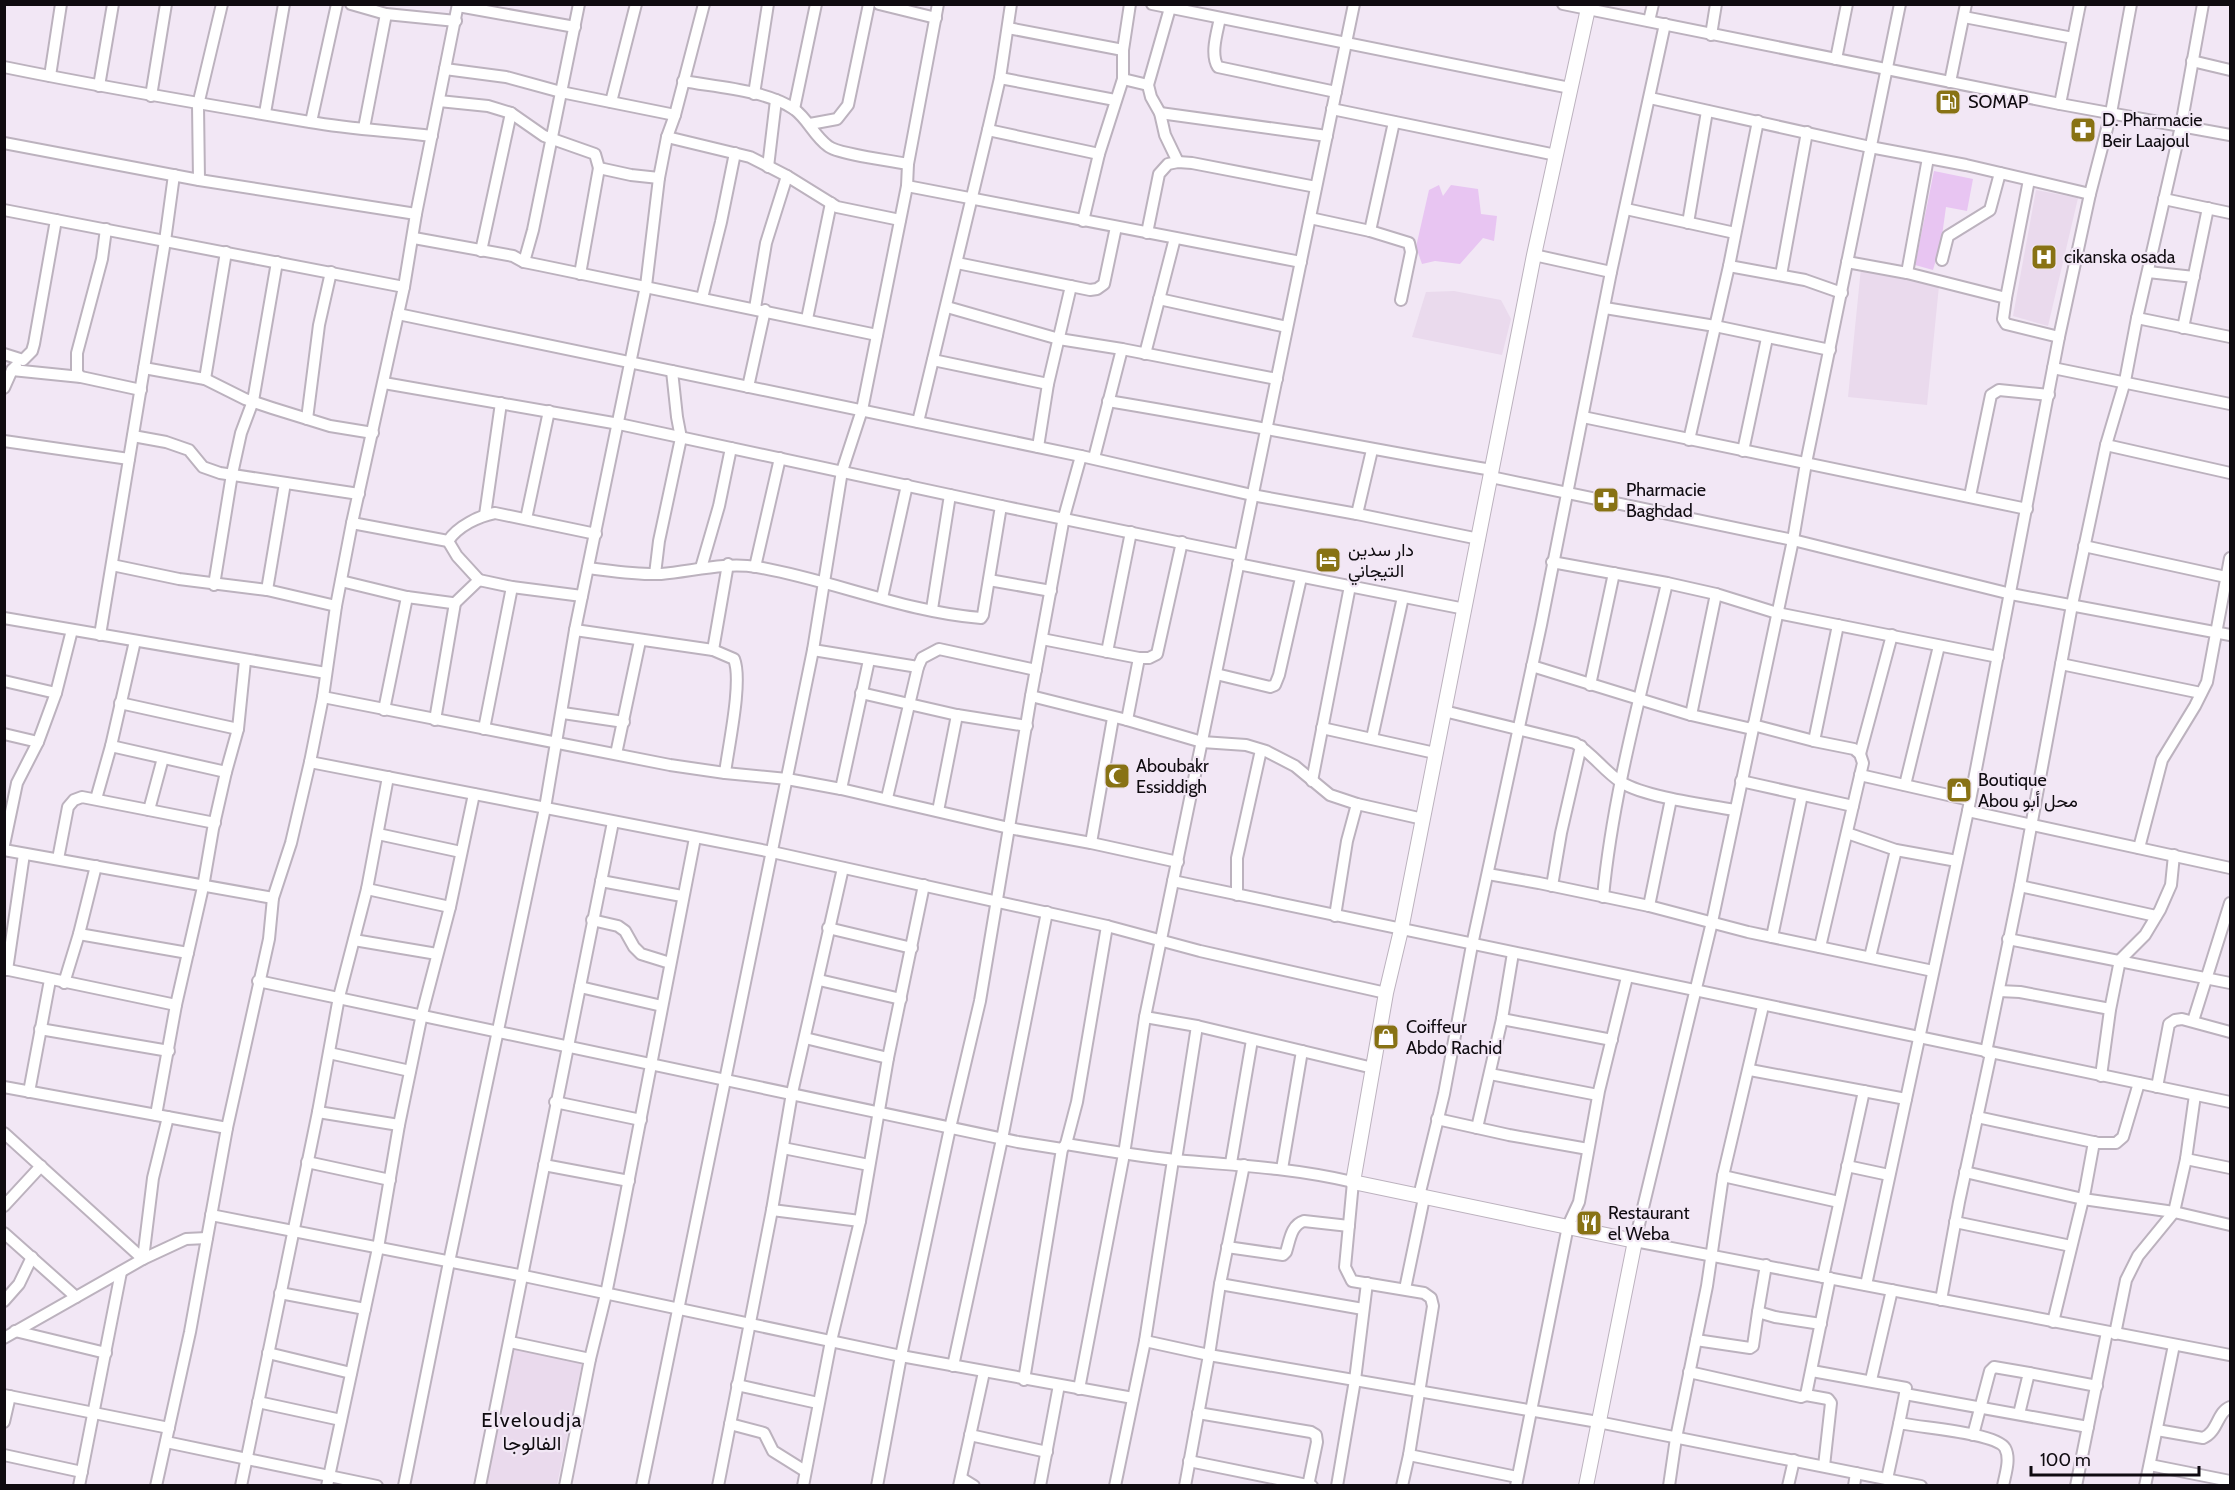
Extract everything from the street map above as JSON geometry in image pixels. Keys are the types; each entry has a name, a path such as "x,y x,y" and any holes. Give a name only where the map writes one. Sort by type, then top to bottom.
{"main road":[{"path":"1586,1485 1635,1241 1353,1182 1386,993 1401,930 1534,255 1588,7"}],"street":[{"path":"50,76 61,4"},
{"path":"99,86 113,4"},
{"path":"152,96 166,4"},
{"path":"199,180 198,105 222,4"},
{"path":"265,113 284,4"},
{"path":"311,122 337,4"},
{"path":"351,4 386,14 456,21"},
{"path":"524,262 533,230 579,4"},
{"path":"611,102 636,4"},
{"path":"404,1485 448,1262 545,808 563,713 575,630 646,286 659,178 667,137 675,115 704,4"},
{"path":"754,94 768,4"},
{"path":"794,109 816,4"},
{"path":"810,124 837,119 848,105 869,4"},
{"path":"879,4 936,18"},
{"path":"642,1485 813,650 842,471 862,410 907,186 908,164 938,4"},
{"path":"918,422 1000,78 1011,4"},
{"path":"1083,220 1099,154 1122,79 1123,50 1130,4"},
{"path":"1152,4 1170,8 1192,8 1220,18 1570,88"},
{"path":"1079,1389 1124,1154 1145,1017 1179,862 1252,495 1354,4"},
{"path":"1563,4 1588,7 1711,35 1886,70 2230,135"},
{"path":"1649,21 1653,4"},
{"path":"1711,35 1716,4"},
{"path":"1836,59 1847,4"},
{"path":"1900,4 1806,463 1793,540 1712,922 1635,1241 2230,1356"},
{"path":"1950,82 1966,4"},
{"path":"2060,104 2080,4"},
{"path":"1866,1285 1969,806 2059,337 2090,194 2111,113 2131,4"},
{"path":"1941,1300 2072,605 2106,445 2125,381 2181,126 2203,4"},
{"path":"156,1485 190,1332 227,1128 269,939 273,898 291,843 310,762 352,523 404,287 414,238 416,214 458,5 575,27"},
{"path":"1170,8 1148,85 1151,97 1160,113 1165,135 1178,162"},
{"path":"364,128 386,14"},
{"path":"1964,17 2073,38"},
{"path":"1220,18 1214,52 1218,67 1336,92"},
{"path":"1404,1289 1472,945 1519,729 1611,272 1665,24"},
{"path":"1008,28 1123,50"},
{"path":"2192,62 2230,70"},
{"path":"4,67 198,105 265,113 311,122 432,136"},
{"path":"445,69 506,77 561,92 675,115"},
{"path":"1000,78 1115,100"},
{"path":"1122,79 1148,85"},
{"path":"683,81 776,100 794,109 810,124 818,138 830,149 908,164"},
{"path":"1650,98 2090,194"},
{"path":"439,100 488,106 511,113 544,136 594,154 599,168 580,274"},
{"path":"768,167 776,100"},
{"path":"1332,109 1556,155"},
{"path":"1688,223 1707,111"},
{"path":"481,251 511,113"},
{"path":"1160,113 1327,135"},
{"path":"1689,440 1729,266 1758,121"},
{"path":"1370,231 1394,122"},
{"path":"988,130 1099,154"},
{"path":"1781,275 1807,132"},
{"path":"667,137 750,157 787,176 837,207 900,220"},
{"path":"4,143 199,180 416,214"},
{"path":"702,298 735,153"},
{"path":"1907,273 1928,158"},
{"path":"1147,233 1160,174 1168,164 1178,162 1316,187"},
{"path":"599,168 659,178"},
{"path":"1942,260 1948,236 1990,210 2000,173"},
{"path":"100,635 174,175"},
{"path":"748,387 760,309 766,243 787,176"},
{"path":"2029,180 2003,320 2006,324 2059,337"},
{"path":"907,186 1300,262"},
{"path":"2164,199 2230,213"},
{"path":"807,319 831,203"},
{"path":"2184,328 2208,208"},
{"path":"1626,209 1735,233"},
{"path":"4,210 404,287"},
{"path":"1310,218 1370,231 1410,243 1411,252 1401,300"},
{"path":"4,388 12,370 32,351 56,220"},
{"path":"957,263 1090,290 1097,289 1104,284 1116,227"},
{"path":"81,377 76,367 77,353 102,259 106,229"},
{"path":"414,238 513,256 524,262 877,335"},
{"path":"1145,354 1175,238"},
{"path":"205,379 226,252"},
{"path":"1534,255 1611,272"},
{"path":"214,585 232,474 241,433 253,401 277,262"},
{"path":"1847,262 1907,273 2006,298"},
{"path":"1729,266 1820,284 1842,293"},
{"path":"307,419 319,325 331,272"},
{"path":"2148,272 2194,277"},
{"path":"1038,447 1048,384 1071,285"},
{"path":"1159,298 1287,327"},
{"path":"947,307 1059,339 1276,379"},
{"path":"1605,308 1715,326 1830,350"},
{"path":"398,314 1081,456 1252,495 1479,539"},
{"path":"2137,318 2230,338"},
{"path":"1743,451 1767,338"},
{"path":"1094,459 1122,349"},
{"path":"4,354 23,360"},
{"path":"933,360 1048,384"},
{"path":"144,368 205,379 253,401 307,419 330,426 373,432"},
{"path":"2054,368 2230,404"},
{"path":"12,370 81,377 141,390"},
{"path":"655,574 659,541 681,438 672,371"},
{"path":"384,383 619,424 1001,506 1182,542 1301,578 1465,609"},
{"path":"1970,496 1991,395 1999,390 2049,395"},
{"path":"1108,401 1266,429 1492,474 1793,540 2011,594 2230,635"},
{"path":"484,515 501,403"},
{"path":"526,519 549,411"},
{"path":"1583,417 2027,509"},
{"path":"133,436 166,442 189,450 203,466 220,473 359,494"},
{"path":"4,441 129,459"},
{"path":"2106,445 2230,473"},
{"path":"701,568 719,506 731,448"},
{"path":"1357,514 1372,450"},
{"path":"877,1485 901,1356 980,1001 1028,726 1031,696 1064,518 1081,456"},
{"path":"755,567 780,458"},
{"path":"267,590 285,483"},
{"path":"882,598 907,485"},
{"path":"932,609 950,495"},
{"path":"588,568 655,574 728,564 755,567 882,598 981,618 1001,506"},
{"path":"448,541 458,531 484,515 495,513 596,534"},
{"path":"352,523 448,541 457,556 479,580 512,587 582,596"},
{"path":"1107,652 1131,532"},
{"path":"1042,639 1139,658 1149,658 1157,654 1182,542"},
{"path":"2084,546 2226,577"},
{"path":"2139,848 2162,760 2207,682 2230,558"},
{"path":"1552,562 1667,583 1716,594 1777,613 1998,657"},
{"path":"713,650 728,564"},
{"path":"112,565 214,585 267,590 336,606"},
{"path":"1590,685 1614,573"},
{"path":"1216,675 1270,687 1275,685 1301,578"},
{"path":"435,720 455,603 479,580"},
{"path":"989,580 1051,591"},
{"path":"341,581 407,597 455,603"},
{"path":"1603,897 1607,858 1622,782 1667,583"},
{"path":"1312,781 1350,586"},
{"path":"484,729 512,587"},
{"path":"1691,715 1716,594"},
{"path":"384,710 407,597"},
{"path":"1372,738 1403,597"},
{"path":"4,618 326,673"},
{"path":"1814,741 1838,625"},
{"path":"4,845 17,783 38,742 56,693 72,630"},
{"path":"575,630 713,650 734,659 736,689 725,773"},
{"path":"1860,754 1892,635"},
{"path":"616,754 640,640"},
{"path":"96,800 135,641"},
{"path":"1905,785 1939,646"},
{"path":"887,798 922,657 939,649 1036,670"},
{"path":"813,650 918,667"},
{"path":"1127,720 1139,658"},
{"path":"156,1115 176,1005 226,772 238,729 245,660"},
{"path":"841,789 868,660"},
{"path":"2061,664 2201,693"},
{"path":"1532,666 1691,715 1854,749 1860,754 1863,763 1820,947"},
{"path":"4,681 56,693"},
{"path":"861,693 957,715 1028,726"},
{"path":"1031,696 1202,742 1246,745 1295,766 1330,795 1357,804 1423,819"},
{"path":"323,697 557,744 725,773 787,779 841,789 1009,828 1179,862"},
{"path":"120,702 238,729"},
{"path":"1444,711 1575,743 1622,782 1671,799 1735,810"},
{"path":"563,713 624,722"},
{"path":"938,811 957,715"},
{"path":"1091,843 1113,718"},
{"path":"1322,728 1435,753"},
{"path":"4,734 38,742"},
{"path":"111,746 226,772"},
{"path":"1552,886 1561,833 1581,746"},
{"path":"1238,895 1238,858 1261,750"},
{"path":"148,810 163,758"},
{"path":"310,762 843,867 1047,912 1161,939 1200,951 1386,993"},
{"path":"1860,775 1905,785 2031,825 2230,868"},
{"path":"241,1485 318,1112 339,997 367,889 388,777"},
{"path":"4,781 17,783"},
{"path":"1741,781 1853,806"},
{"path":"328,1481 378,1248 399,1125 422,1014 450,907 474,794"},
{"path":"1772,937 1802,795"},
{"path":"58,859 68,807 74,800 82,797 215,823"},
{"path":"1649,906 1671,799"},
{"path":"1335,916 1347,841 1357,804"},
{"path":"480,1485 510,1342 510,1330 524,1276 555,1102 613,822"},
{"path":"1846,833 1896,850 1957,861"},
{"path":"378,834 461,852"},
{"path":"565,1485 629,1181 682,896 695,838"},
{"path":"4,850 273,898"},
{"path":"1870,957 1896,850"},
{"path":"24,854 10,914 6,969 176,1005"},
{"path":"2101,1076 2110,1009 2120,960 2145,935 2156,916 2171,885 2174,855"},
{"path":"64,983 96,866"},
{"path":"718,1485 772,1210 792,1093 843,867"},
{"path":"1488,874 1649,906 1772,937 1933,971"},
{"path":"601,881 682,896"},
{"path":"1173,881 1695,992 2230,1102"},
{"path":"803,1485 831,1341 860,1221 888,1058 924,885"},
{"path":"2020,886 2156,916"},
{"path":"367,889 450,907"},
{"path":"2193,1021 2206,977 2226,935 2230,903"},
{"path":"953,1366 1002,1139 1047,912"},
{"path":"592,920 618,926 625,931 641,954 670,963"},
{"path":"1024,1380 1064,1146 1077,1102 1107,926"},
{"path":"828,928 912,948"},
{"path":"79,934 188,952"},
{"path":"2008,939 2230,983"},
{"path":"354,940 437,954"},
{"path":"1477,1128 1502,1019 1513,953"},
{"path":"1409,1455 1517,1481 1568,1226 1579,1202 1598,1095 1628,977"},
{"path":"29,1092 50,980"},
{"path":"819,980 901,999"},
{"path":"258,981 1002,1139 1175,1160 1282,1169 1353,1182 1345,1268 1352,1281 1424,1293 1431,1298 1433,1306 1402,1485"},
{"path":"580,987 662,1006"},
{"path":"2000,992 2020,992 2110,1009"},
{"path":"1669,1485 1676,1438 1707,1286 1724,1176 1763,1006"},
{"path":"1145,1017 1197,1026 1373,1068"},
{"path":"1502,1019 1612,1040"},
{"path":"2157,1087 2169,1023 2175,1020 2193,1021 2230,1032"},
{"path":"1115,1485 1145,1341 1197,1026"},
{"path":"40,1029 169,1052"},
{"path":"805,1038 888,1058"},
{"path":"1231,1163 1252,1040"},
{"path":"1282,1169 1302,1051"},
{"path":"329,1053 410,1071"},
{"path":"1750,1070 1906,1099"},
{"path":"1490,1074 1598,1095"},
{"path":"1977,1117 2094,1142 2116,1143 2123,1137 2139,1083"},
{"path":"4,1087 227,1128"},
{"path":"1806,1395 1821,1324 1839,1202 1864,1091"},
{"path":"2076,1485 2097,1386 2127,1280 2138,1257 2174,1212 2186,1159 2195,1095"},
{"path":"555,1102 641,1120"},
{"path":"318,1112 399,1125"},
{"path":"143,1259 153,1178 168,1117"},
{"path":"1437,1119 1588,1149"},
{"path":"4,1133 143,1259"},
{"path":"2053,1322 2083,1199 2094,1142"},
{"path":"783,1148 869,1165"},
{"path":"2186,1159 2230,1168"},
{"path":"307,1162 390,1180"},
{"path":"544,1165 629,1181"},
{"path":"4,1206 41,1166"},
{"path":"1185,1485 1220,1284 1244,1166"},
{"path":"1847,1166 1889,1175"},
{"path":"1965,1172 2083,1199 2174,1212 2230,1225"},
{"path":"1724,1176 1839,1202"},
{"path":"772,1210 860,1221"},
{"path":"211,1215 524,1276 901,1356 1133,1398"},
{"path":"1227,1247 1283,1255 1294,1226 1299,1222 1349,1226"},
{"path":"1955,1222 2071,1246"},
{"path":"4,1233 76,1297"},
{"path":"4,1338 143,1259 186,1239 207,1238"},
{"path":"4,1301 19,1284 32,1257"},
{"path":"1696,1340 1750,1348 1753,1346 1766,1265"},
{"path":"79,1485 121,1272"},
{"path":"1337,1485 1355,1380 1367,1283"},
{"path":"1220,1284 1364,1309"},
{"path":"1872,1380 1892,1290"},
{"path":"280,1293 365,1309"},
{"path":"1758,1312 1821,1324"},
{"path":"15,1331 106,1353"},
{"path":"1145,1341 1209,1355 1598,1422 1921,1485"},
{"path":"510,1342 590,1359"},
{"path":"2145,1485 2174,1345"},
{"path":"268,1353 351,1373"},
{"path":"1973,1435 1990,1371 1994,1367 2097,1386"},
{"path":"1812,1371 1872,1380 1906,1388 1887,1479"},
{"path":"974,1485 960,1482 984,1372"},
{"path":"1689,1372 1801,1397 1806,1395 1828,1399 1831,1403 1824,1466"},
{"path":"2019,1414 2030,1373"},
{"path":"737,1385 818,1403"},
{"path":"1040,1485 1059,1386"},
{"path":"1905,1394 2088,1427"},
{"path":"4,1422 7,1395 169,1428"},
{"path":"258,1402 341,1420"},
{"path":"2157,1430 2203,1438 2211,1434 2225,1409 2230,1407"},
{"path":"1189,1461 1309,1485 1317,1442 1316,1435 1311,1432 1198,1413"},
{"path":"730,1424 765,1433 773,1451 806,1471"},
{"path":"1899,1424 1973,1435 2002,1444 2008,1459 2003,1485"},
{"path":"970,1435 1047,1452"},
{"path":"166,1443 247,1459 328,1481 377,1485"},
{"path":"4,1455 82,1472"},
{"path":"1788,1485 1794,1460"},
{"path":"2150,1465 2230,1481"},
{"path":"1854,1485 1856,1473"}],"shaded area":[{"path":"1934,171 1973,179 1967,211 1946,207 1941,243 1933,270 1915,265"},
{"path":"1439,185 1443,196 1451,185 1478,189 1481,214 1497,216 1494,241 1483,238 1460,264 1435,261 1422,264 1416,247 1429,190"},
{"name":"cikanska osada","path":"2036,190 2078,198 2048,326 2013,316"},
{"path":"1861,268 1940,276 1927,405 1848,397"},
{"path":"1454,291 1501,300 1511,319 1502,355 1412,337 1426,292"},
{"path":"513,1349 582,1363 557,1485 486,1485"}],"place":[{"name":"SOMAP","path":"1948,102"},
{"name":"D. Pharmacie Beir Laajoul","path":"2083,130"},
{"name":"cikanska osada","path":"2044,257"},
{"name":"Pharmacie Baghdad","path":"1606,500"},
{"name":"دار سدين التيجاني","path":"1328,560"},
{"name":"Aboubakr Essiddigh","path":"1117,776"},
{"name":"Boutique Abou محل أبو","path":"1959,790"},
{"name":"Coiffeur Abdo Rachid","path":"1386,1037"},
{"name":"Restaurant el Weba","path":"1589,1223"}],"district":[{"name":"Elveloudja الفالوجا","path":"532,1432"}]}
